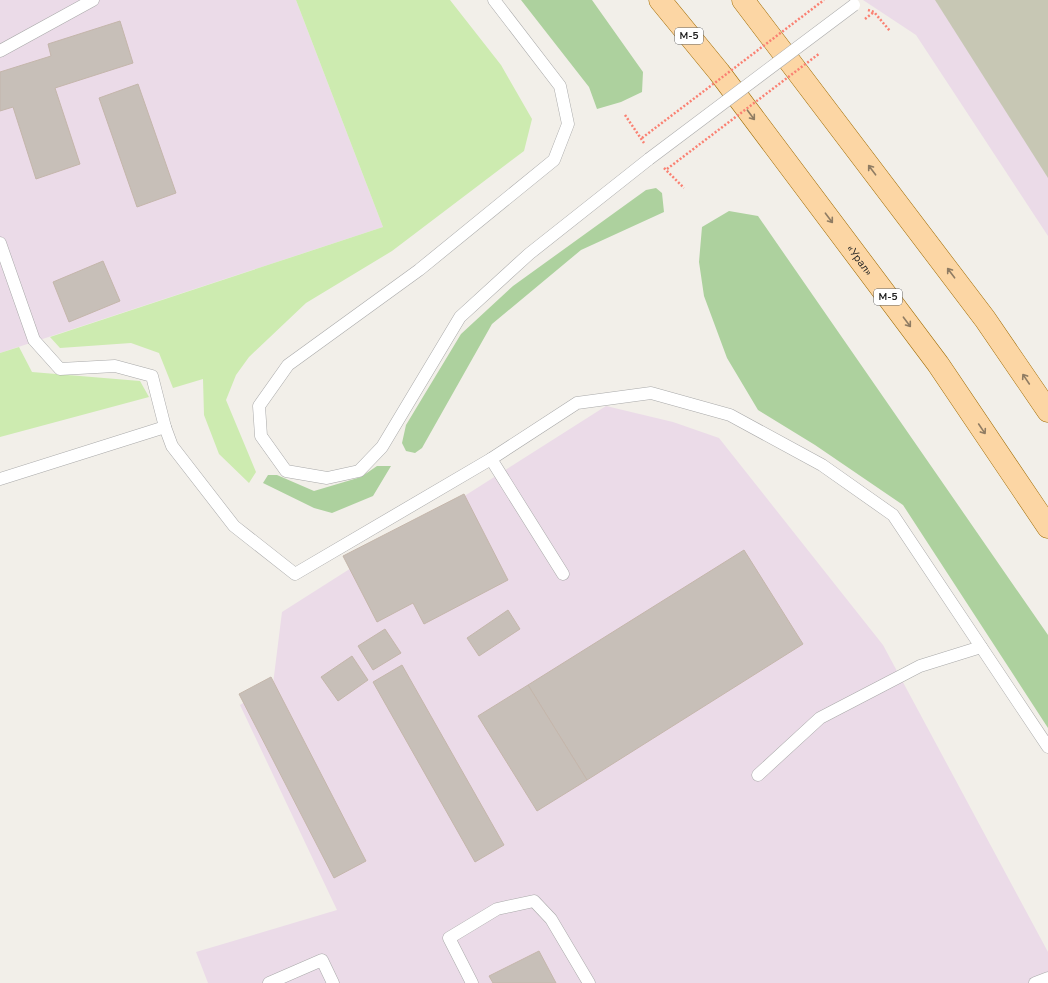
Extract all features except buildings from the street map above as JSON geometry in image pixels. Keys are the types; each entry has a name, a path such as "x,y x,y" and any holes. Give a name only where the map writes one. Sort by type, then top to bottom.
{"main road":[{"name":"«Урал»","path":"660,0 719,72 938,364 1048,527"},
{"path":"743,0 985,319 1048,412"}],"lane":[{"path":"0,51 93,0"},
{"path":"494,0 560,86 568,124 554,160 419,270 288,365 259,406 261,436 286,471 327,478 359,471 382,447 460,317 529,254 649,159 858,3"},
{"path":"0,243 34,340 60,369 115,366 152,376 165,427 172,446 234,526 295,574 491,459 577,403 651,393 730,415 822,465 893,514 1048,747"},
{"path":"0,479 165,427"},
{"path":"491,459 563,574"},
{"path":"758,775 820,718 920,666 981,647"},
{"path":"472,983 449,938 497,909 534,901 551,919 588,983"},
{"path":"269,983 322,960 333,983"},
{"path":"1035,983 1048,978"}],"path":[{"path":"625,115 642,138 824,0"},
{"path":"862,22 874,12 890,31"},
{"path":"684,188 667,170 824,50"}],"shaded area":[{"path":"0,0 296,0 383,227 0,353"},
{"path":"863,0 1048,0 1048,236 916,35"},
{"path":"935,0 1048,0 1048,178"},
{"path":"606,406 673,422 719,438 883,645 1048,952 1048,983 208,983 196,952 337,910 240,705 273,684 282,612"}],"green space":[{"path":"296,0 450,0 501,65 532,119 524,151 392,251 306,303 249,357 236,375 226,400 256,472 249,483 219,454 204,415 203,379 173,388 159,353 131,343 60,348 50,337 383,227"},
{"path":"521,0 592,0 643,72 642,92 621,102 597,109 589,87"},
{"path":"656,188 662,193 664,212 581,250 492,324 422,448 415,453 406,451 402,443 406,425 461,334 513,286 646,190"},
{"path":"729,211 758,216 1048,635 1048,728 903,505 815,445 758,410 727,358 704,296 699,262 702,227"},
{"path":"19,347 32,372 140,381 149,397 0,437 0,353"},
{"path":"377,466 391,466 373,496 332,513 314,508 263,483 268,475 277,475 314,491 361,477"}]}
